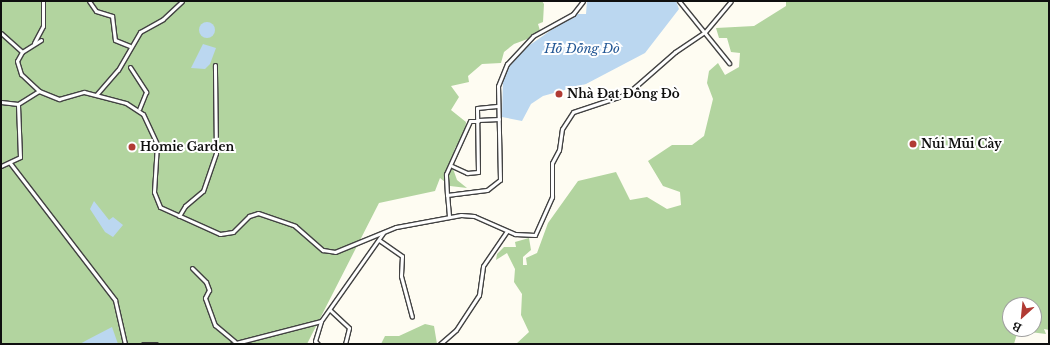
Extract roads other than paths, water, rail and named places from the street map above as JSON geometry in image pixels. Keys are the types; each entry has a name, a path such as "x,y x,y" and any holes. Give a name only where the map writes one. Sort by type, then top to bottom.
{"street":[{"path":"34,43 43,26 43,1"},
{"path":"89,1 96,11 112,16 115,40 130,46"},
{"path":"96,95 118,70 130,46 140,32 163,19 182,1"},
{"path":"447,195 487,190 498,183 501,175 499,119 497,106 498,86 510,60 533,36 573,14 583,1"},
{"path":"679,1 729,62"},
{"path":"41,40 34,43 22,52 17,64 39,91 59,99 80,92 96,95 139,109 157,144 156,203 179,216 224,234 233,232 250,216 258,213 295,226 322,250 335,252 384,232 449,216 474,216 506,232 536,234 553,194 552,163 559,150 562,129 573,112 627,94 675,52 705,32 732,1"},
{"path":"1,33 22,52"},
{"path":"179,216 185,206 203,191 216,153 216,65"},
{"path":"130,67 146,92 139,109"},
{"path":"1,102 18,104 39,91"},
{"path":"1,166 10,163 20,154 18,104"},
{"path":"452,166 467,174 478,172 478,107 497,106"},
{"path":"449,216 445,178 452,166 470,121 499,119"},
{"path":"10,163 115,300 125,344"},
{"path":"316,343 321,321 384,232"},
{"path":"440,344 456,330 479,294 483,266 506,232"},
{"path":"379,240 402,256 401,276 412,317"},
{"path":"192,268 206,282 209,290 205,298 215,325 234,343 276,335 321,321"},
{"path":"330,310 349,328 345,344"},
{"path":"143,344 156,344"}],"water":[{"name":"Hồ Đồng Đò","path":"587,1 676,1 679,9 645,53 586,84 543,96 531,104 522,121 502,117 503,79 511,64 527,47 557,26 577,14 586,14"},
{"path":"207,22 214,27 215,30 210,37 207,38 200,33 199,30 204,23"},
{"path":"203,44 216,48 210,64 205,69 191,68"},
{"path":"94,201 109,220 113,217 123,225 113,237 105,232 90,209"},
{"path":"112,327 118,344 80,344 87,340"}],"place":[{"name":"Nhà Đạt Đồng Đò","path":"559,94"},
{"name":"Núi Mũi Cày","path":"913,144"},
{"name":"Homie Garden","path":"132,147"}]}
